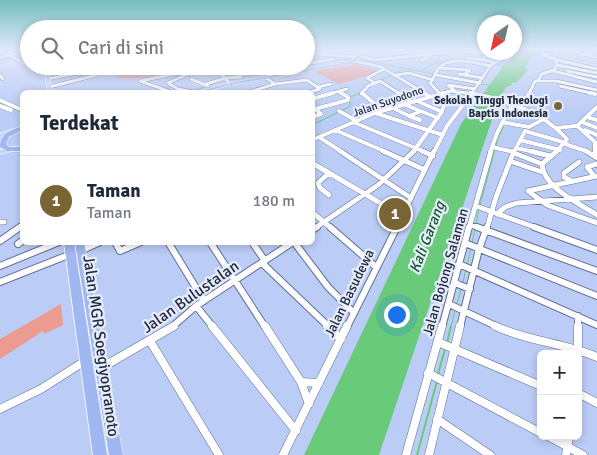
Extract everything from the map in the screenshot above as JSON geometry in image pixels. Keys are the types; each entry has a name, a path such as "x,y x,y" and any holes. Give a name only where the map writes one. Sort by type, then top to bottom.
{"highway":[{"path":"202,90 227,80 275,75"},
{"path":"20,129 4,138 2,144 20,149"},
{"name":"Jalan MGR Soegiyopranoto","path":"75,248 86,361 100,455"},
{"name":"Jalan MGR Soegiyopranoto","path":"75,248 116,455"}],"main road":[{"path":"45,75 46,90"},
{"path":"47,75 50,90"},
{"path":"0,136 14,131"},
{"path":"0,152 20,149"}],"street":[{"path":"374,83 368,79 381,70"},
{"path":"386,70 430,96"},
{"path":"315,228 385,182 406,163 442,112 445,101 440,93 430,86 431,81 442,70"},
{"path":"437,73 467,70"},
{"path":"464,75 470,70"},
{"name":"Jalan Basudewa","path":"283,455 447,126 474,92 488,70"},
{"path":"548,70 541,75 554,83 559,82 590,88 596,92"},
{"path":"557,70 561,76 559,82"},
{"path":"567,70 596,80 590,88"},
{"path":"580,70 597,73"},
{"path":"395,74 406,72 419,75 431,81"},
{"path":"437,73 449,73"},
{"path":"437,73 480,83"},
{"path":"419,75 426,74"},
{"path":"459,74 483,78"},
{"path":"48,79 67,75"},
{"path":"50,90 97,75"},
{"path":"162,75 140,81 165,90"},
{"path":"178,90 168,83 183,75"},
{"path":"222,75 227,80"},
{"path":"239,75 243,78"},
{"name":"Jalan Bojong Salaman","path":"406,455 429,374 441,343 462,266 472,246 472,226 494,147 511,107 526,101 533,82 538,80 541,75"},
{"path":"412,76 431,81"},
{"path":"268,77 276,84"},
{"path":"191,79 209,86"},
{"path":"256,90 276,84 314,79"},
{"path":"309,80 318,87"},
{"path":"538,80 596,92"},
{"path":"382,110 361,94 374,83 380,81 410,101"},
{"path":"284,84 291,88"},
{"path":"318,87 331,84"},
{"path":"455,91 448,85 474,92"},
{"path":"315,90 320,89 318,87"},
{"path":"315,98 347,89"},
{"name":"Jalan Suyodono","path":"315,139 382,110 424,97 455,91 474,92 519,105 557,128"},
{"path":"315,108 348,100 348,97 339,92"},
{"path":"594,100 596,92"},
{"path":"424,97 432,102"},
{"path":"0,100 20,111"},
{"path":"415,100 442,112"},
{"path":"365,103 371,102"},
{"path":"403,104 438,118"},
{"path":"0,106 20,111"},
{"path":"391,107 420,120"},
{"path":"504,123 596,156 596,144 577,126 597,107"},
{"path":"315,109 321,113 315,116"},
{"path":"339,111 347,114 345,116 416,150 433,156"},
{"path":"410,116 420,112"},
{"path":"375,113 443,135"},
{"path":"587,117 597,120"},
{"path":"429,455 473,270 472,246 494,212 494,201 520,140 526,130 534,127 544,119"},
{"path":"582,122 597,128"},
{"path":"435,123 447,126"},
{"path":"557,128 575,126"},
{"path":"542,172 542,164 565,144 566,137 557,128"},
{"path":"581,129 597,135"},
{"path":"335,130 425,170"},
{"path":"319,137 412,198"},
{"path":"520,140 560,150"},
{"path":"494,147 550,156"},
{"path":"515,151 542,164"},
{"path":"510,161 542,172 553,186 597,215"},
{"path":"571,181 564,177 564,173 579,162"},
{"path":"596,176 587,167 597,164"},
{"path":"315,166 394,211 400,220"},
{"path":"329,173 318,183 320,188 329,195"},
{"path":"596,176 528,190 540,202 597,223"},
{"path":"494,212 512,204 597,197"},
{"path":"477,207 597,250"},
{"path":"394,211 405,211"},
{"path":"315,214 376,267"},
{"path":"472,226 597,271"},
{"path":"0,240 20,227"},
{"path":"0,266 52,245"},
{"path":"0,282 75,248 88,245"},
{"path":"117,245 120,251 134,245"},
{"path":"170,245 200,304 296,431"},
{"path":"212,245 302,382 309,404"},
{"path":"254,245 263,262 341,339"},
{"name":"Jalan Bulustalan","path":"100,368 174,326 200,304 288,245"},
{"path":"295,245 328,287 354,313"},
{"path":"472,246 597,296"},
{"path":"462,266 597,326"},
{"path":"457,284 469,289"},
{"path":"451,305 517,335 574,350 578,316"},
{"path":"150,341 219,455"},
{"path":"441,343 537,384"},
{"path":"582,352 597,357"},
{"path":"0,409 41,390 86,361"},
{"path":"429,374 537,431"},
{"path":"302,382 319,383"},
{"path":"582,395 597,403"},
{"path":"437,419 490,455"},
{"path":"556,440 583,455"}],"shaded area":[{"path":"315,70 374,70 379,72 339,84 315,72"},
{"path":"122,75 156,75 127,78 114,77"},
{"path":"61,304 63,325 44,334 43,331 0,359 0,339"}],"water":[{"name":"Kali Garang","path":"500,70 528,70 517,82 511,83 512,85 506,87 499,99 379,455 304,455 461,124"}],"waterway":[{"path":"381,80 402,70"},
{"path":"414,70 433,74"},
{"path":"243,77 256,75"},
{"path":"209,85 217,82"},
{"path":"481,84 489,85"},
{"path":"195,90 205,87"},
{"path":"349,97 359,94"},
{"path":"315,124 349,107 351,104 348,100"},
{"path":"0,103 5,106"},
{"path":"506,121 514,107"},
{"path":"11,108 20,111"},
{"path":"480,205 498,138 504,125"},
{"path":"476,224 479,208"},
{"path":"472,244 475,228"},
{"path":"467,266 471,248"},
{"path":"463,282 466,269"},
{"path":"457,304 461,289"},
{"path":"451,327 455,310"},
{"path":"447,343 451,326"},
{"path":"438,374 445,349"},
{"path":"417,455 437,381"}],"place":[{"name":"Sekolah Tinggi Theologi Baptis Indonesia","path":"558,106"},
{"name":"Taman","path":"395,214"}]}
